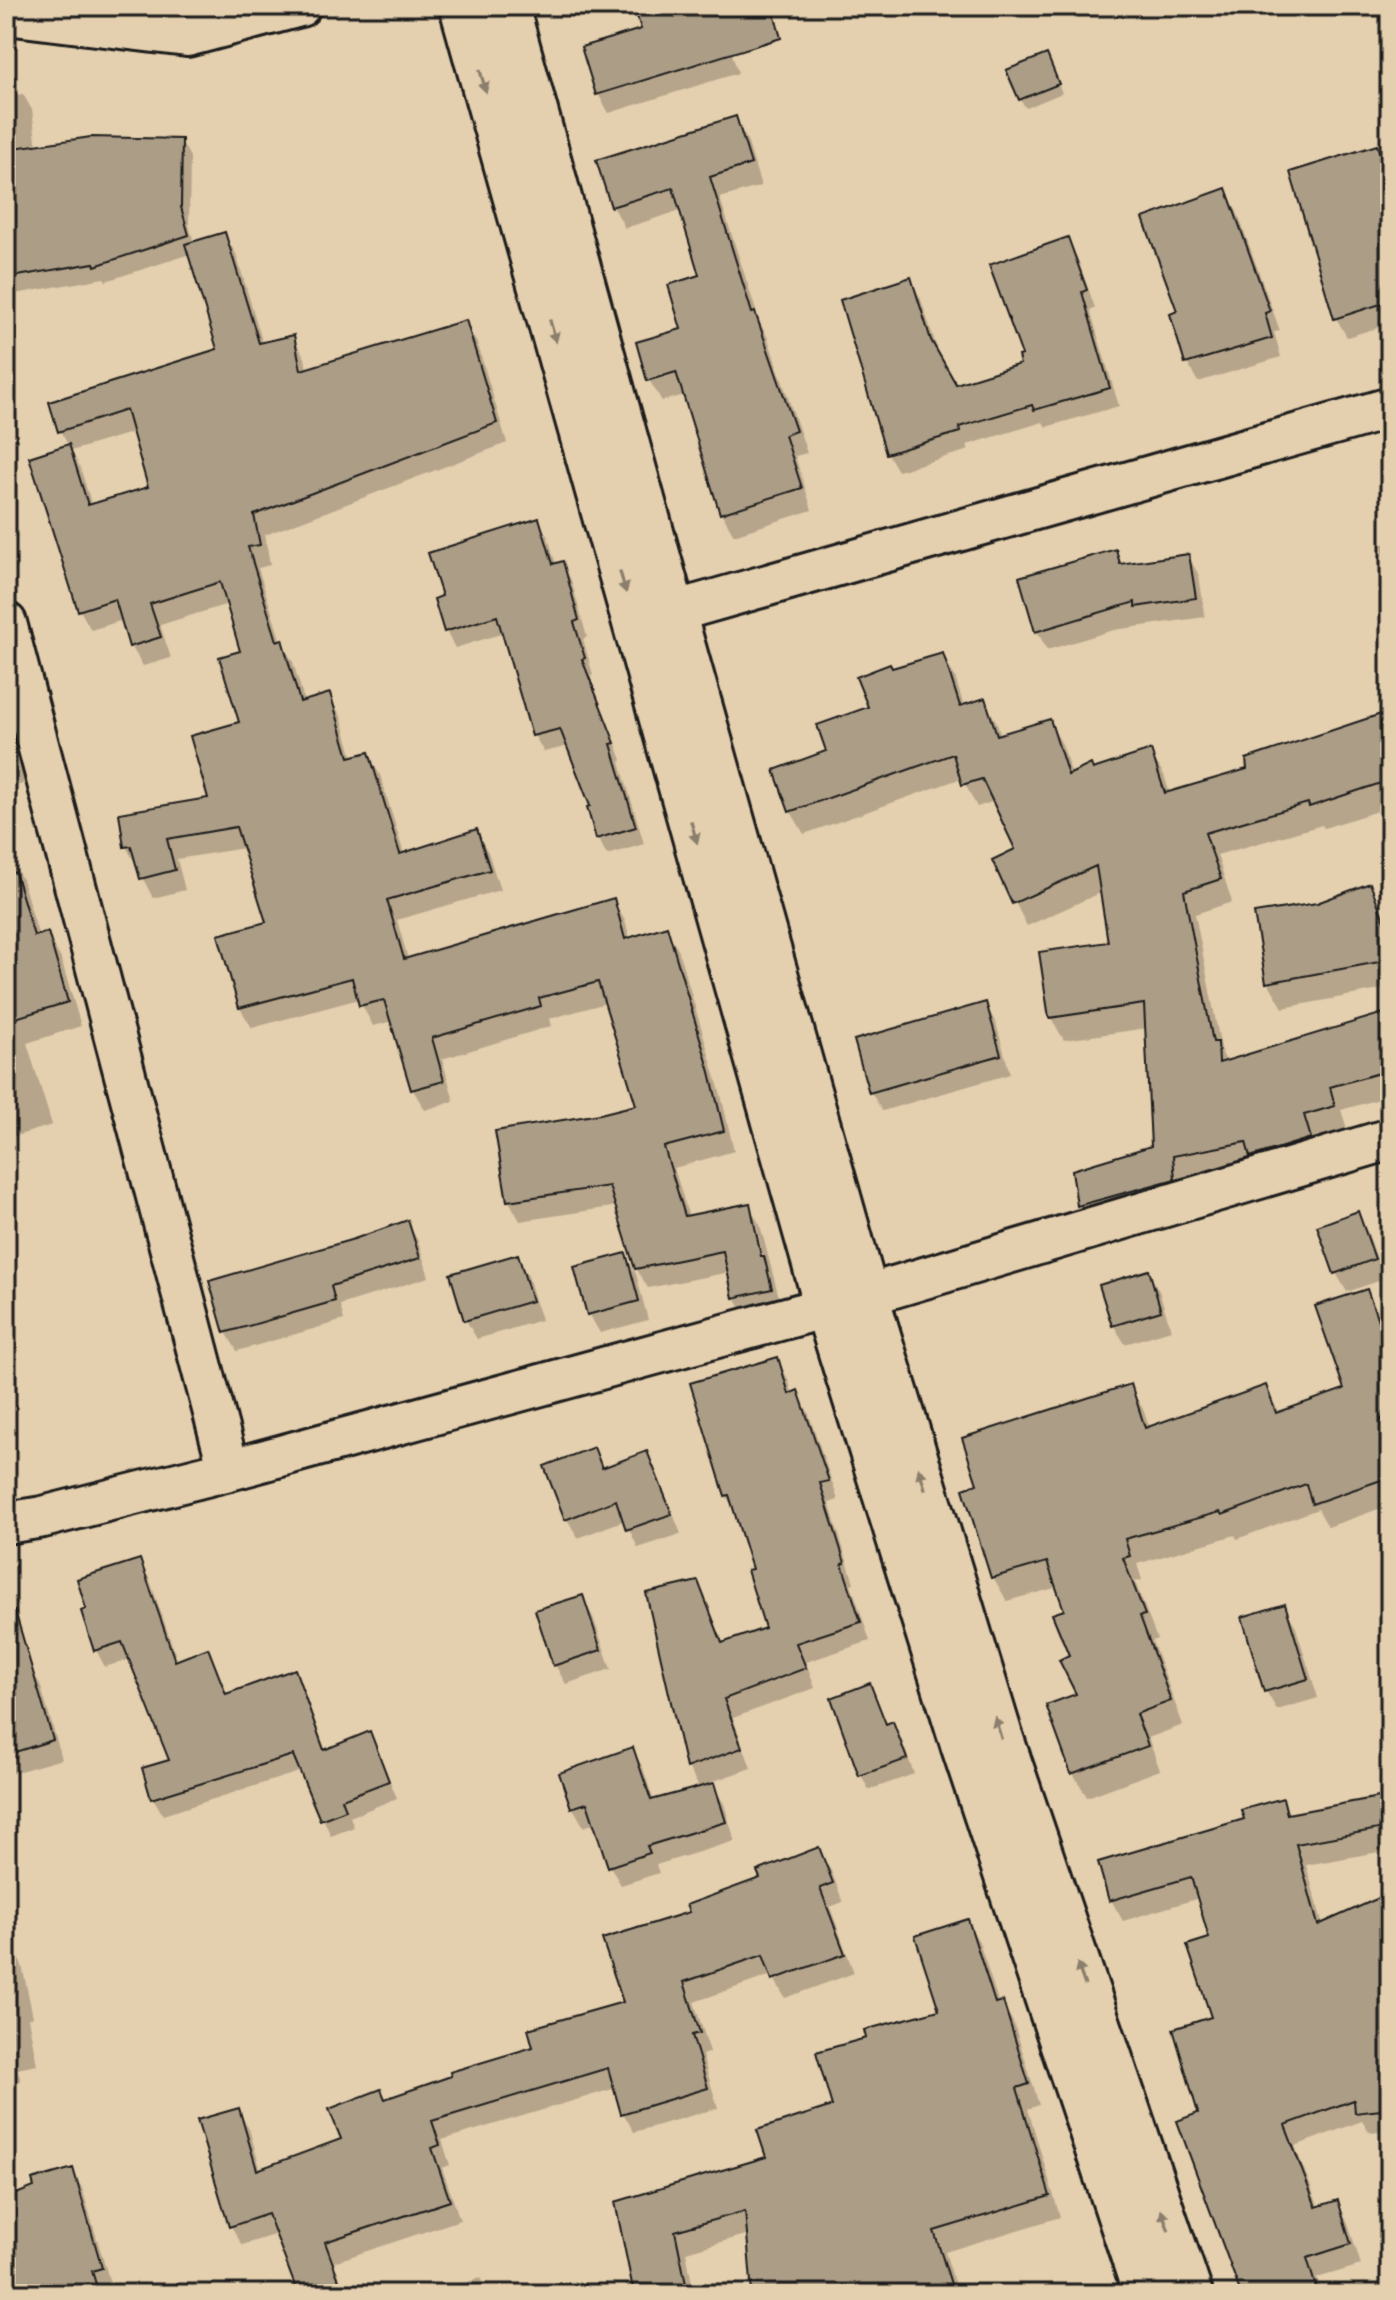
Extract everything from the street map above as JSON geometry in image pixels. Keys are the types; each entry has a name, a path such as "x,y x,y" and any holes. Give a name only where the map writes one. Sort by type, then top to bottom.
{"main road":[{"path":"462,6 846,1302 1000,1736 1190,2294"},
{"path":"506,6 673,612 846,1302 964,1747 1146,2294"}],"street":[{"path":"6,14 187,36 300,6"},
{"path":"673,612 1390,408"},
{"path":"6,623 229,1470"},
{"path":"6,1523 43,1517 229,1470 846,1302 1390,1139"}],"building":[{"path":"634,6 772,6 781,38 596,95 581,47 641,29"},
{"path":"1047,54 1059,84 1019,100 1006,70"},
{"path":"736,116 751,164 710,177 752,313 755,312 796,431 785,435 802,488 720,514 676,372 647,381 636,342 681,329 668,285 699,275 673,188 611,207 596,160"},
{"path":"91,137 182,139 181,207 189,235 95,266 94,263 6,278 6,149"},
{"path":"1377,145 1390,186 1390,301 1334,319 1290,172"},
{"path":"1226,188 1270,311 1265,313 1272,338 1185,364 1170,314 1177,311 1143,218"},
{"path":"225,232 259,343 294,335 301,370 466,320 497,423 254,515 260,545 248,547 277,641 282,639 300,702 330,693 349,757 369,752 400,854 477,829 490,870 387,900 404,959 614,898 625,939 667,926 724,1131 664,1147 685,1216 750,1203 761,1256 764,1256 772,1289 733,1298 723,1251 635,1269 609,1186 507,1201 495,1131 636,1105 598,982 539,998 541,1006 432,1038 444,1081 411,1090 384,1000 359,1006 352,978 239,1008 218,935 266,922 236,827 167,839 175,870 140,879 131,846 124,847 119,813 208,798 190,736 239,722 219,657 240,651 220,582 150,604 161,637 129,647 115,599 78,611 29,457 69,444 88,505 148,487 126,410 58,432 49,402 217,349 185,244"},
{"path":"1068,237 1087,290 1082,292 1110,388 1034,410 1032,405 959,427 960,432 886,454 840,300 911,277 931,340 956,384 1020,364 1018,356 1022,355 989,265"},
{"path":"539,518 553,564 563,561 579,620 574,622 585,658 582,659 615,743 611,744 636,827 596,839 587,807 590,806 560,729 532,736 497,616 444,632 434,599 442,596 428,553"},
{"path":"1116,549 1120,564 1189,554 1196,598 1135,607 1135,602 1035,632 1019,577"},
{"path":"943,653 960,706 985,698 997,735 1050,719 1068,775 1091,764 1093,769 1151,750 1165,793 1247,769 1246,759 1390,711 1390,780 1309,807 1308,803 1205,833 1221,879 1184,891 1213,1042 1218,1042 1219,1063 1390,1011 1390,1070 1330,1087 1335,1106 1304,1115 1311,1138 1250,1157 1246,1142 1173,1156 1175,1179 1077,1206 1072,1170 1151,1146 1144,1004 1049,1018 1039,952 1108,942 1096,866 1012,904 992,860 1015,849 982,779 962,785 953,754 789,812 774,770 826,751 817,725 868,707 856,677 890,664 892,668"},
{"path":"15,872 34,936 48,932 68,1002 6,1021 6,874"},
{"path":"1370,883 1390,936 1390,960 1266,983 1254,913 1317,903"},
{"path":"986,1002 1001,1055 869,1093 854,1040"},
{"path":"1358,1211 1375,1259 1334,1274 1317,1226"},
{"path":"408,1220 420,1258 331,1286 335,1301 224,1333 209,1281"},
{"path":"626,1253 639,1301 587,1315 574,1267"},
{"path":"518,1254 532,1301 464,1321 450,1274"},
{"path":"1149,1270 1161,1311 1112,1326 1099,1285"},
{"path":"1367,1289 1390,1355 1390,1416 1381,1419 1390,1445 1390,1477 1312,1504 1306,1484 1222,1515 1220,1512 1125,1539 1130,1556 1123,1558 1145,1615 1140,1616 1171,1701 1136,1714 1148,1746 1071,1774 1046,1705 1076,1694 1059,1660 1069,1655 1052,1614 1064,1610 1047,1562 991,1578 963,1489 977,1484 962,1438 1131,1384 1145,1428 1266,1385 1276,1413 1344,1389 1315,1306"},
{"path":"778,1357 789,1394 798,1390 829,1481 820,1483 861,1622 796,1643 806,1668 724,1699 742,1748 686,1768 646,1593 698,1581 722,1643 765,1628 747,1570 752,1569 729,1495 725,1496 690,1383"},
{"path":"594,1447 602,1468 647,1451 672,1514 626,1530 616,1500 565,1520 544,1466"},
{"path":"140,1559 175,1661 208,1648 226,1694 295,1669 324,1750 370,1731 389,1781 342,1799 346,1810 320,1820 293,1755 151,1799 142,1768 169,1760 122,1642 94,1651 81,1611 86,1609 77,1579"},
{"path":"583,1595 601,1650 553,1666 535,1610"},
{"path":"1285,1604 1308,1679 1264,1692 1242,1617"},
{"path":"15,1611 53,1740 6,1755 6,1613"},
{"path":"870,1683 886,1724 893,1721 907,1759 859,1776 831,1698"},
{"path":"633,1747 651,1800 714,1783 726,1822 647,1846 650,1853 608,1867 587,1803 571,1808 559,1773"},
{"path":"1390,1795 1390,1827 1296,1844 1318,1925 1390,1893 1390,2109 1355,2113 1354,2100 1285,2125 1316,2207 1338,2200 1351,2244 1307,2258 1318,2294 1241,2294 1177,2121 1198,2113 1173,2029 1211,2017 1187,1945 1209,1938 1191,1877 1109,1901 1098,1862 1244,1819 1241,1810 1283,1798 1287,1814"},
{"path":"819,1847 833,1883 820,1888 845,1954 772,1980 763,1955 684,1982 700,2033 692,2035 708,2088 621,2114 608,2068 432,2121 440,2145 432,2148 450,2201 325,2242 344,2294 298,2294 268,2214 229,2227 197,2120 239,2108 257,2170 341,2139 329,2109 381,2089 385,2099 451,2076 450,2072 533,2047 528,2029 623,2002 602,1939 689,1912 686,1905 760,1878 757,1871"},
{"path":"968,1919 995,2003 1003,2001 1029,2084 1017,2088 1050,2196 934,2231 952,2287 929,2294 801,2294 799,2290 752,2294 745,2211 675,2231 688,2294 634,2294 615,2202 766,2157 757,2130 832,2106 816,2052 866,2038 864,2030 939,2010 915,1936"},
{"path":"73,2168 102,2268 92,2271 99,2294 6,2294 6,2198 34,2187 32,2180"}]}
